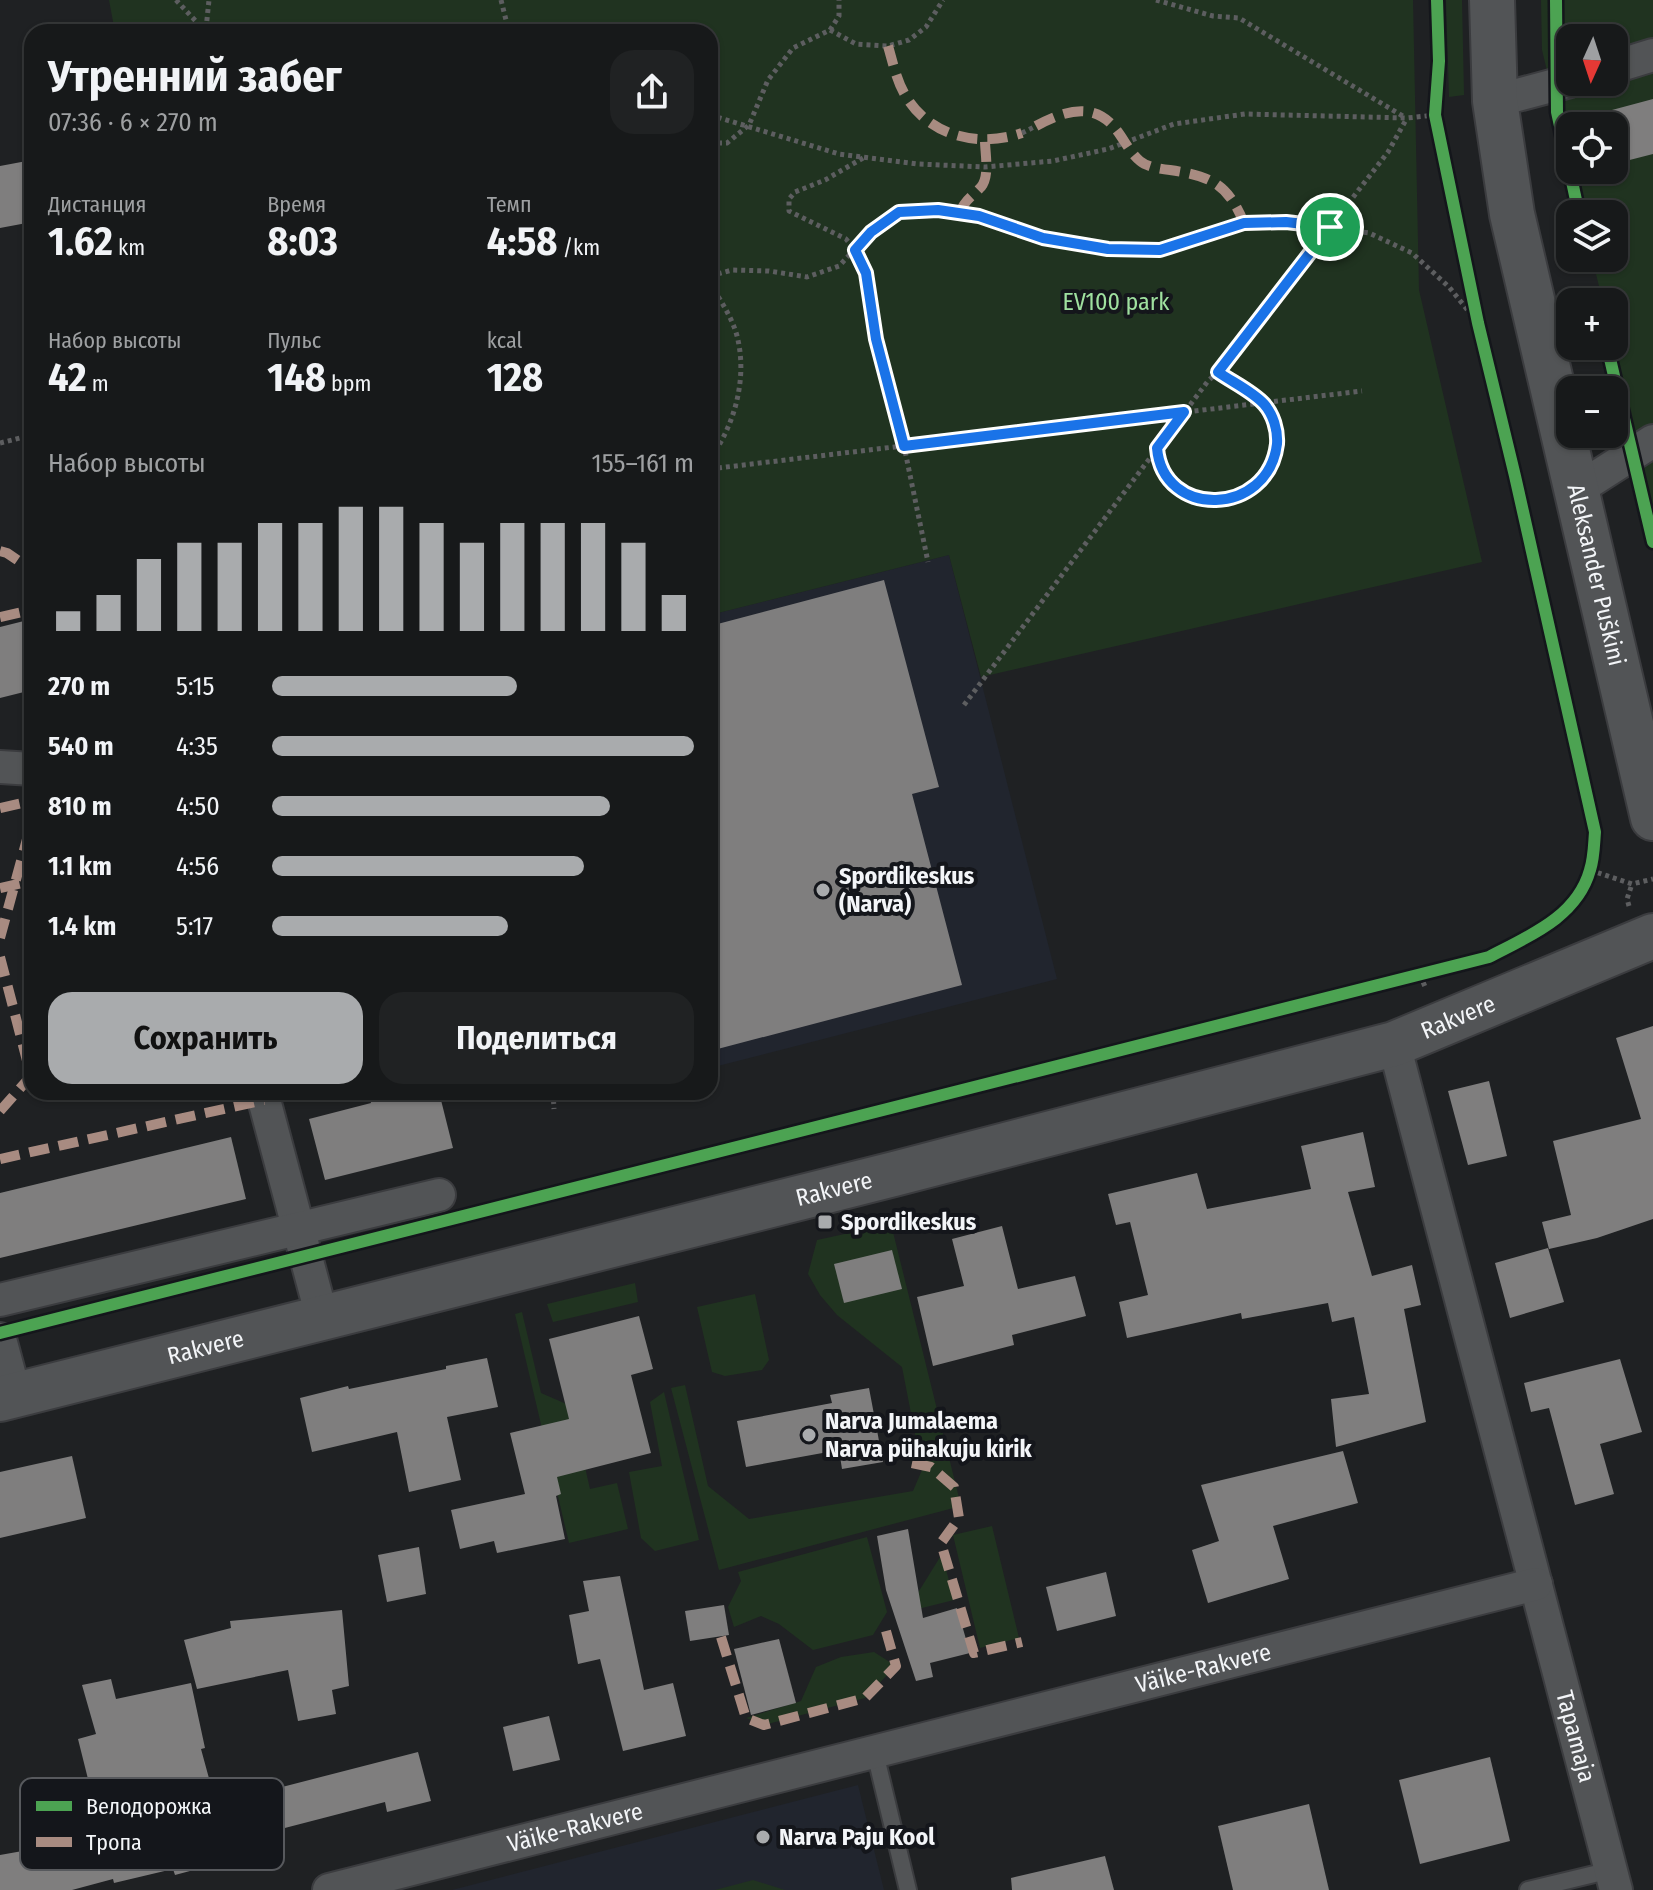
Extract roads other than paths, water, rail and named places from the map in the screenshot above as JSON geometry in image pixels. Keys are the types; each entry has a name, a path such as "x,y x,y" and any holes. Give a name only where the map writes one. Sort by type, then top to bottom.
{"street":[{"name":"Aleksander Puškini","path":"1492,0 1495,101 1512,214 1653,818"},
{"path":"1628,63 1653,55"},
{"path":"1495,101 1556,85"},
{"path":"1578,489 1653,441"},
{"path":"0,767 24,768"},
{"name":"Rakvere","path":"8,1397 894,1174 1394,1044 1653,936"},
{"path":"1394,1044 1536,1584"},
{"path":"264,1100 322,1317"},
{"path":"0,1300 439,1195"},
{"path":"0,1339 8,1397"},
{"name":"Väike-Rakvere","path":"329,1890 1536,1584"},
{"name":"Tapamaja","path":"1536,1584 1613,1880"}],"lane":[{"path":"875,1753 908,1890"},
{"path":"1528,1890 1613,1880"}],"place":[{"name":"Spordikeskus (Narva)","path":"823,890"},
{"name":"Spordikeskus","path":"825,1222"},
{"name":"Narva Jumalaema Narva pühakuju kirik","path":"809,1435"},
{"name":"Narva Paju Kool","path":"763,1837"}],"park label":[{"name":"EV100 park","path":"1116,302"}]}
